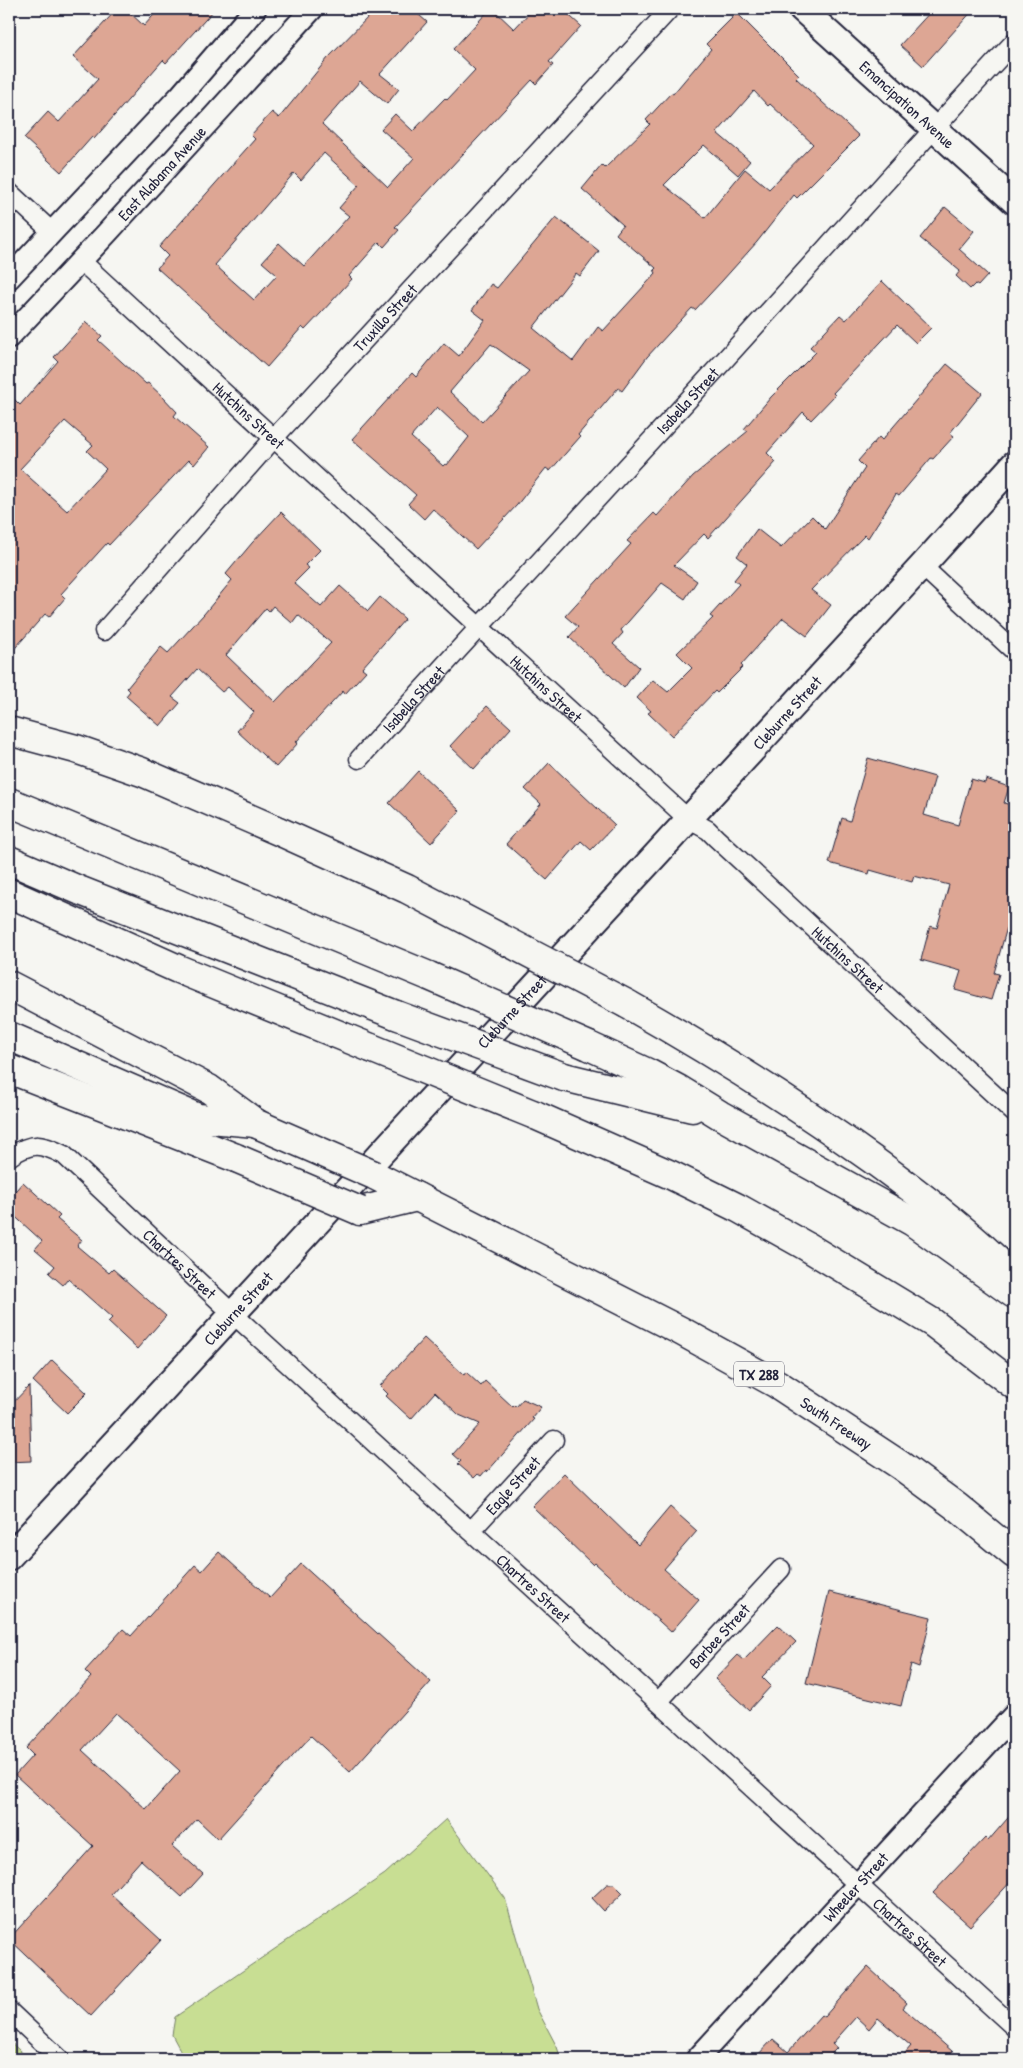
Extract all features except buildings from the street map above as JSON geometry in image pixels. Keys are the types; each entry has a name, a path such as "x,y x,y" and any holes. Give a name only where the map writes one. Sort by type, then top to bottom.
{"highway":[{"path":"9,731 76,749 142,772 284,833 407,889 627,1004 699,1044 840,1136 956,1223 1014,1277"},
{"path":"9,802 429,976 648,1073 913,1222 1014,1294"},
{"path":"9,860 81,891 396,1015 564,1077 720,1115"},
{"path":"9,893 178,969 535,1115 671,1175 738,1208 806,1246 933,1323 1014,1384"},
{"path":"9,985 209,1089 258,1124"},
{"path":"9,1036 198,1118 258,1124"},
{"path":"9,1069 236,1158 360,1211 417,1197"},
{"name":"South Freeway","path":"258,1124 374,1175 681,1330 777,1384 900,1465 957,1507 1014,1554"}],"main road":[{"name":"Emancipation Avenue","path":"802,9 1014,201"},
{"name":"Cleburne Street","path":"9,1555 1014,464"}],"street":[{"path":"9,278 180,96 255,9"},
{"name":"Truxillo Street","path":"104,631 274,438 670,9"},
{"name":"East Alabama Avenue","path":"9,337 81,261 309,10"},
{"name":"Isabella Street","path":"359,759 478,626 689,399 933,128 1014,42"},
{"path":"9,192 52,232"},
{"name":"Hutchins Street","path":"81,261 688,819 708,830 1014,1113"},
{"path":"922,566 1014,651"},
{"name":"Chartres Street","path":"9,1157 24,1146 38,1145 64,1155 232,1313 1014,2027"},
{"name":"Eagle Street","path":"471,1530 554,1440"},
{"name":"Barbee Street","path":"658,1702 781,1569"},
{"name":"Wheeler Street","path":"697,2059 1014,1715"},
{"path":"9,2012 60,2059"}],"green space":[{"path":"446,1819 505,1898 537,2009 557,2047 561,2059 185,2059 172,2035 175,2017 385,1874"},
{"path":"9,2041 29,2059 9,2059"}]}
